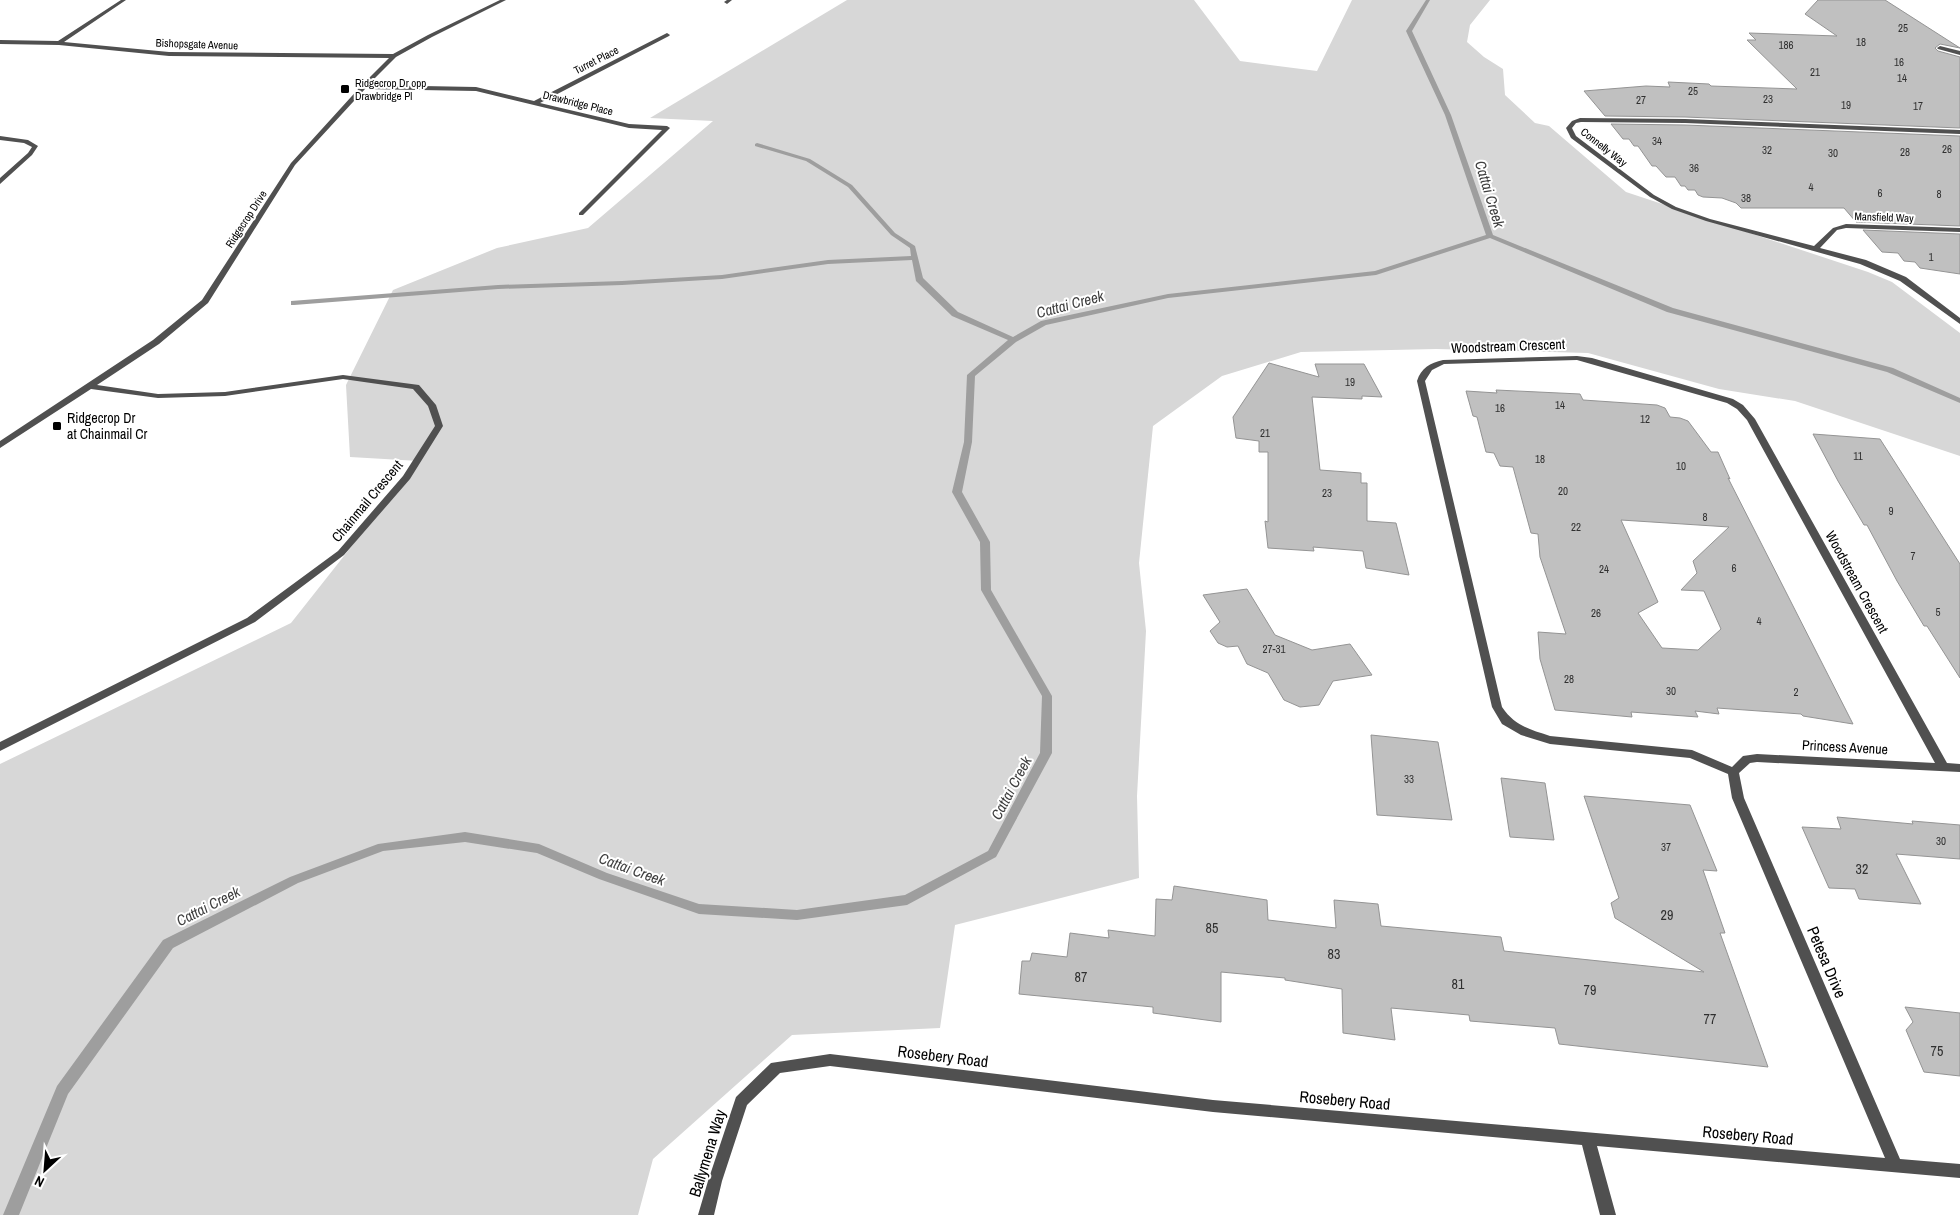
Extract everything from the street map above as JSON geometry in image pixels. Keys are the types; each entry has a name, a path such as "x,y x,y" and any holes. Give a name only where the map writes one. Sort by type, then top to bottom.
{"street":[{"path":"59,43 124,0"},
{"name":"Ridgecrop Drive","path":"0,445 156,342 205,301 294,164 394,56 504,0"},
{"name":"Turret Place","path":"535,103 667,35"},
{"name":"Bishopsgate Avenue","path":"0,42 59,43 169,54 394,56"},
{"path":"1940,48 1960,53"},
{"name":"Drawbridge Place","path":"363,88 476,89 629,126 667,128 580,214"},
{"name":"Connelly Way","path":"1960,132 1685,121 1580,120 1571,124 1570,132 1652,196 1674,208 1708,220 1862,262 1903,279 1960,322"},
{"path":"0,138 26,141 35,146 30,154 0,182"},
{"name":"Mansfield Way","path":"1815,249 1836,230 1846,226 1960,230"},
{"name":"Woodstream Crescent","path":"1733,772 1692,754 1550,740 1524,732 1506,721 1497,707 1421,381 1427,368 1443,362 1568,357 1583,359 1715,396 1740,408 1751,419 1943,767"},
{"name":"Chainmail Crescent","path":"0,747 251,620 341,553 407,477 439,426 432,405 416,386 342,377 216,394 158,396 89,386"},
{"name":"Princess Avenue","path":"1733,772 1747,759 1757,758 1960,768"},
{"name":"Petesa Drive","path":"1733,772 1738,798 1894,1165"},
{"name":"Rosebery Road","path":"742,1101 776,1067 830,1060 1213,1106 1960,1171"},
{"name":"Ballymena Way","path":"706,1215 742,1101"},
{"path":"1588,1140 1608,1215"}],"shaded area":[{"path":"847,0 1194,0 1240,61 1317,71 1352,0 1490,0 1470,25 1467,42 1484,57 1503,69 1505,95 1535,123 1549,126 1626,192 1868,272 1892,282 1960,333 1960,456 1795,401 1719,389 1588,353 1436,349 1301,352 1222,376 1153,426 1139,563 1146,631 1137,796 1139,878 955,925 940,1028 792,1035 653,1159 638,1215 0,1215 0,764 291,623 419,461 350,457 346,385 393,290 497,248 588,228 713,121 650,118"}],"building":[{"path":"1818,0 1885,0 1960,48 1940,44 1935,48 1938,51 1960,57 1960,128 1685,117 1605,116 1584,91 1646,86 1670,87 1668,82 1709,84 1711,86 1797,89 1747,40 1756,40 1749,33 1837,36 1805,14"},
{"path":"1611,124 1685,125 1960,136 1960,226 1856,222 1844,208 1741,208 1736,203 1722,198 1703,197 1698,195 1695,190 1688,190 1685,186 1681,186 1675,177 1666,177 1656,166 1652,166 1638,146 1634,146 1629,139 1623,139"},
{"path":"1863,230 1960,234 1960,274 1920,268 1915,262 1904,261 1898,253 1882,252"},
{"path":"1269,363 1319,377 1315,364 1364,364 1382,397 1362,396 1362,399 1312,397 1320,470 1361,473 1361,483 1367,483 1367,521 1396,523 1409,575 1366,568 1363,551 1313,547 1314,551 1268,548 1265,521 1268,522 1268,452 1259,452 1259,441 1236,438 1233,417"},
{"path":"1496,390 1580,394 1583,400 1657,405 1665,408 1670,417 1688,421 1711,452 1718,452 1730,479 1728,478 1853,724 1803,716 1801,714 1717,708 1719,714 1695,711 1698,717 1631,712 1632,717 1555,710 1540,659 1538,632 1566,634 1540,557 1538,534 1531,533 1513,467 1500,466 1494,453 1486,452 1477,417 1473,416 1466,391 1497,393","holes":["1621,520 1729,527 1693,561 1697,573 1681,590 1704,591 1721,629 1698,650 1662,648 1638,613 1658,602"]},
{"path":"1813,434 1880,439 1960,564 1960,678 1927,626 1924,626 1867,525 1864,525 1838,481"},
{"path":"1247,589 1275,635 1312,650 1350,644 1372,675 1333,681 1319,705 1300,707 1284,700 1268,673 1247,664 1238,646 1227,647 1218,643 1210,631 1220,622 1203,595"},
{"path":"1371,735 1438,742 1452,820 1377,815"},
{"path":"1501,778 1545,783 1554,840 1510,837"},
{"path":"1584,796 1690,805 1717,871 1703,870 1725,933 1720,933 1768,1067 1559,1044 1555,1028 1470,1021 1469,1015 1391,1008 1395,1040 1343,1033 1342,989 1285,980 1285,978 1221,972 1221,1022 1153,1013 1153,1007 1019,994 1022,961 1030,961 1032,953 1067,957 1070,933 1109,938 1108,930 1155,936 1156,899 1172,900 1174,886 1267,900 1268,920 1336,928 1334,900 1378,904 1381,926 1501,937 1504,951 1704,972 1615,918 1611,903 1619,898"},
{"path":"1837,817 1913,824 1912,821 1960,825 1960,859 1896,854 1921,904 1859,899 1855,889 1829,888 1802,827 1841,829"},
{"path":"1905,1007 1960,1013 1960,1076 1924,1072 1906,1030 1913,1022"}],"waterway":[{"name":"Cattai Creek","path":"1428,0 1409,31 1448,115 1490,236"},
{"path":"757,145 808,160 850,186 893,234 913,247 919,279 955,314 1013,340"},
{"name":"Cattai Creek","path":"1013,340 1044,323 1168,296 1376,273 1490,236"},
{"path":"1490,236 1670,310 1890,370 1960,401"},
{"path":"294,303 498,287 622,283 722,277 828,262 915,258"},
{"name":"Cattai Creek","path":"11,1215 62,1090 168,944 294,880 382,847 465,837 539,849 603,876 699,909 797,915 907,900 992,854 1046,753 1047,696 986,590 985,542 957,492 968,442 971,375 1013,340"}],"place":[{"name":"Ridgecrop Dr opp Drawbridge Pl","path":"345,89"},
{"name":"Ridgecrop Dr at Chainmail Cr","path":"57,426"}]}
